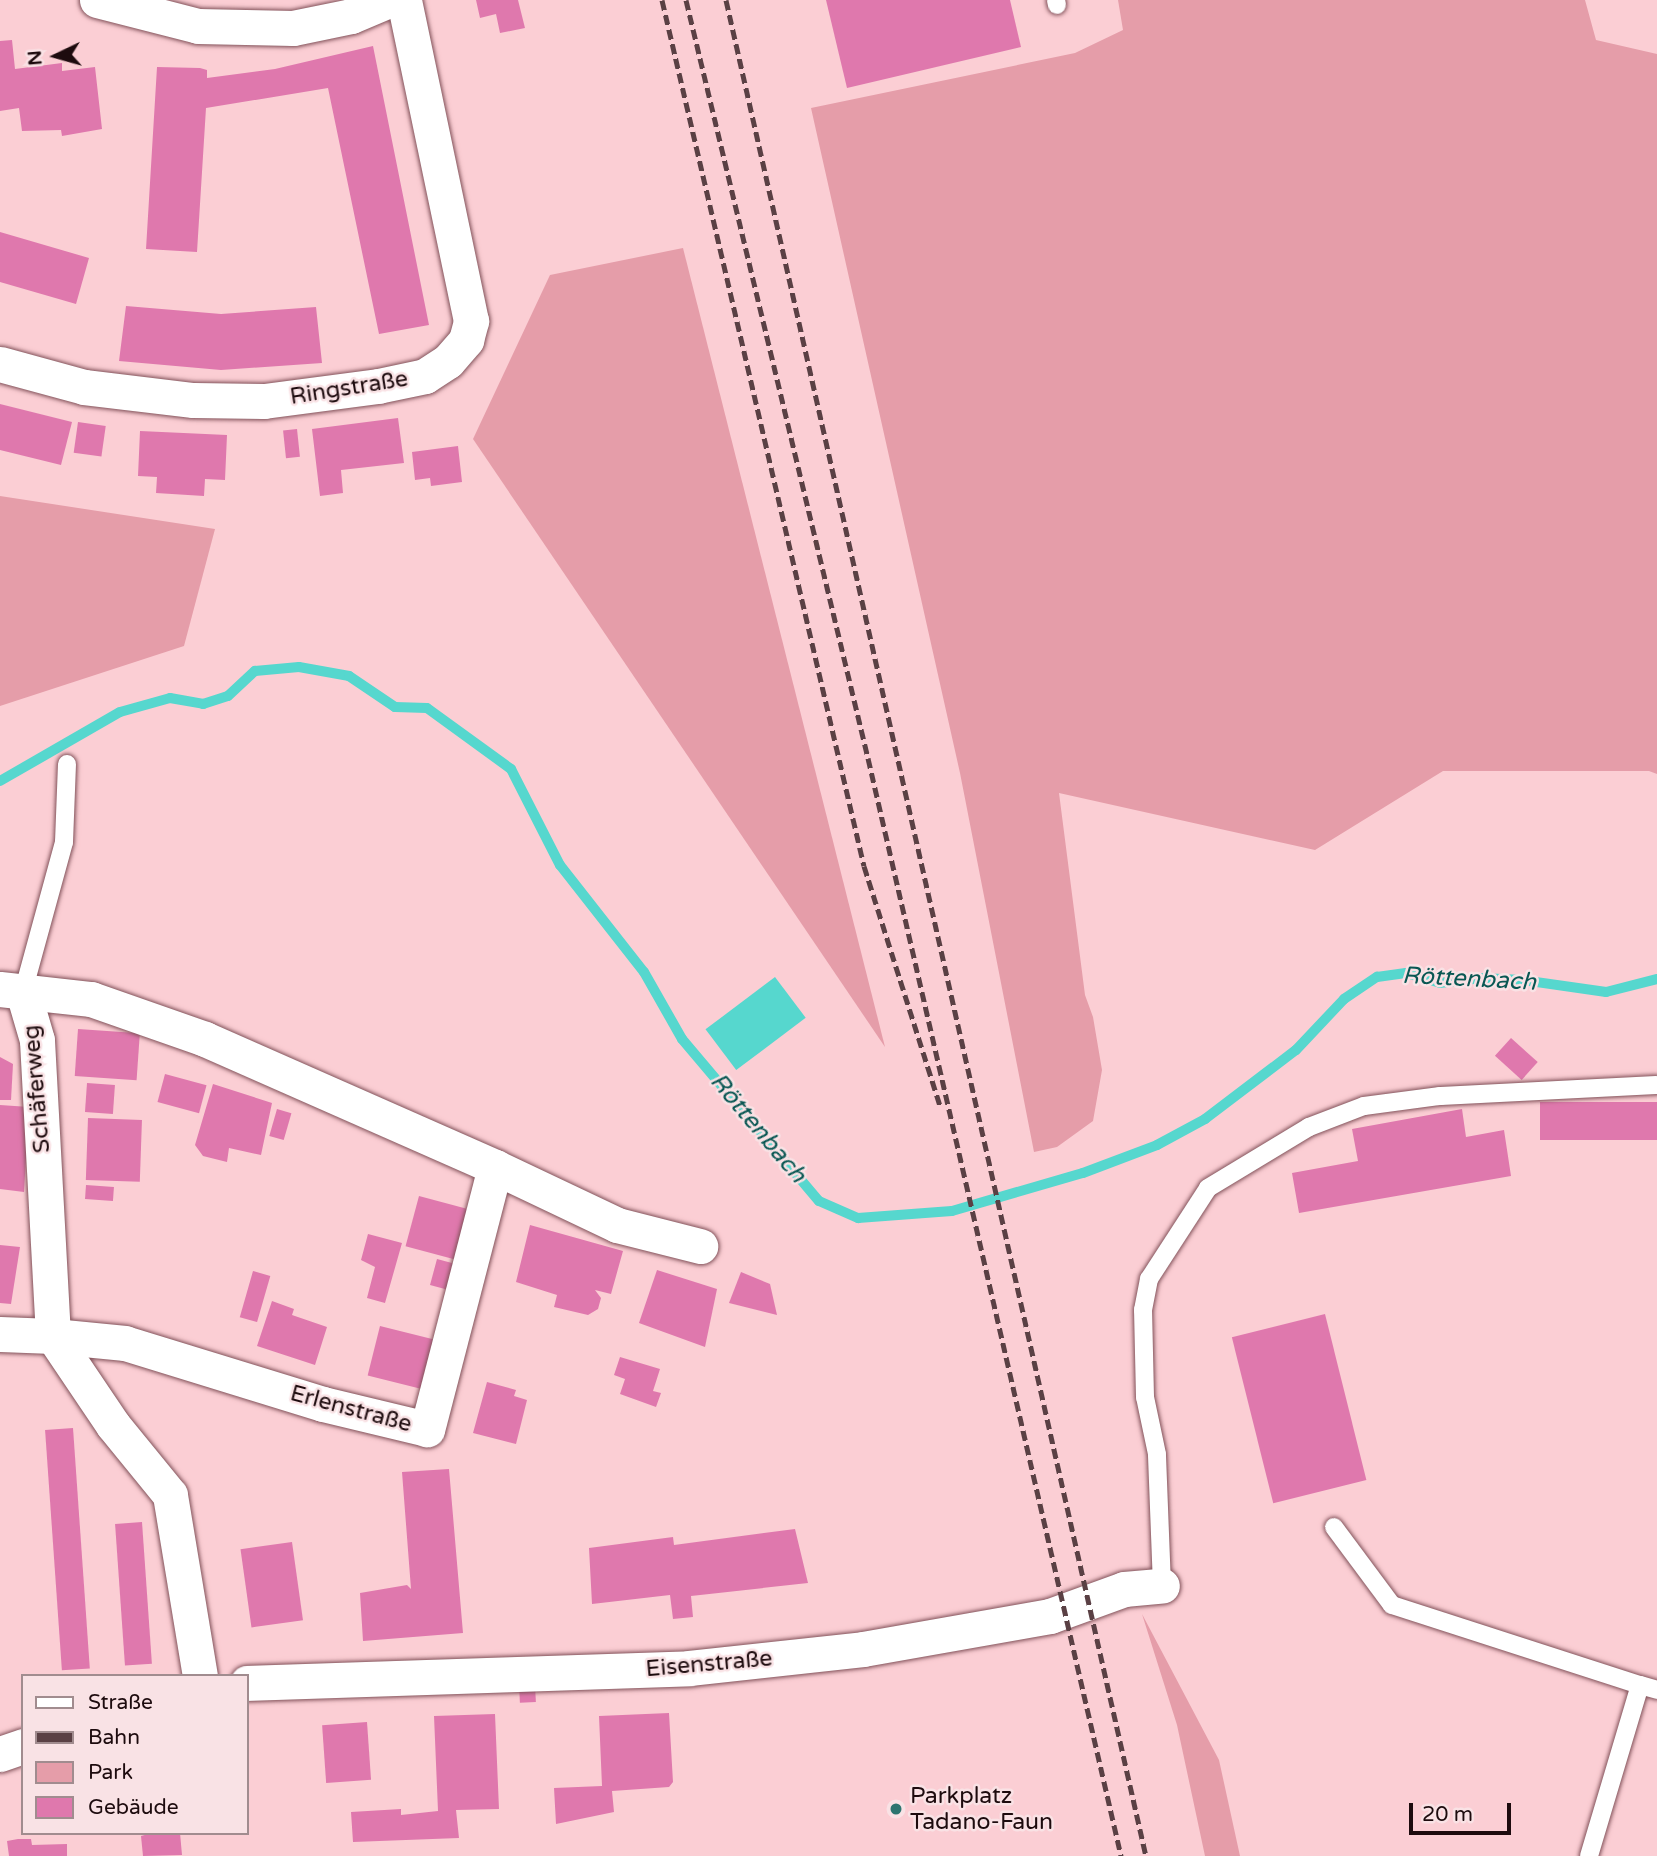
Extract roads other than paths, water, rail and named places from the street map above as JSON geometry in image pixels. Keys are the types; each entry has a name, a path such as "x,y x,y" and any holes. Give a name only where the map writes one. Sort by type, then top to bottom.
{"street":[{"path":"97,0 198,26 293,28 351,16 389,0"},
{"name":"Ringstraße","path":"0,364 84,387 193,400 264,401 378,386 425,376 448,361 466,340 471,321 404,0"},
{"path":"12,991 90,999 205,1039 495,1167 617,1225 700,1246"},
{"name":"Schäferweg","path":"12,991 37,1040 53,1336"},
{"name":"Erlenstraße","path":"53,1336 125,1343 324,1404 427,1429 495,1167"},
{"path":"0,1334 53,1336 113,1425 170,1495 200,1674"},
{"name":"Eisenstraße","path":"248,1683 702,1667 863,1649 1050,1616 1124,1589 1162,1586"},
{"path":"0,1754 21,1747"}],"lane":[{"name":"Schäferweg","path":"12,991 64,842 67,764"},
{"path":"1162,1586 1157,1454 1145,1397 1143,1310 1149,1279 1208,1188 1309,1126 1364,1106 1440,1096 1657,1085"},
{"path":"1334,1527 1392,1605 1648,1688 1589,1856"}],"water":[{"path":"775,977 806,1018 736,1070 706,1029"}],"waterway":[{"name":"Röttenbach","path":"0,781 120,712 170,698 203,704 228,696 255,671 299,667 349,676 395,707 427,708 511,769 560,865 644,972 682,1039 819,1201 858,1218 952,1211 1083,1173 1157,1145 1205,1119 1296,1050 1344,999 1377,977 1406,973 1440,983 1482,978 1522,980 1606,992 1657,979"}],"railway":[{"path":"662,0 864,866 940,1106"},
{"path":"686,0 868,758 1121,1856"},
{"path":"726,0 1146,1856"}],"place":[{"name":"Parkplatz Tadano-Faun","path":"896,1809"}]}
